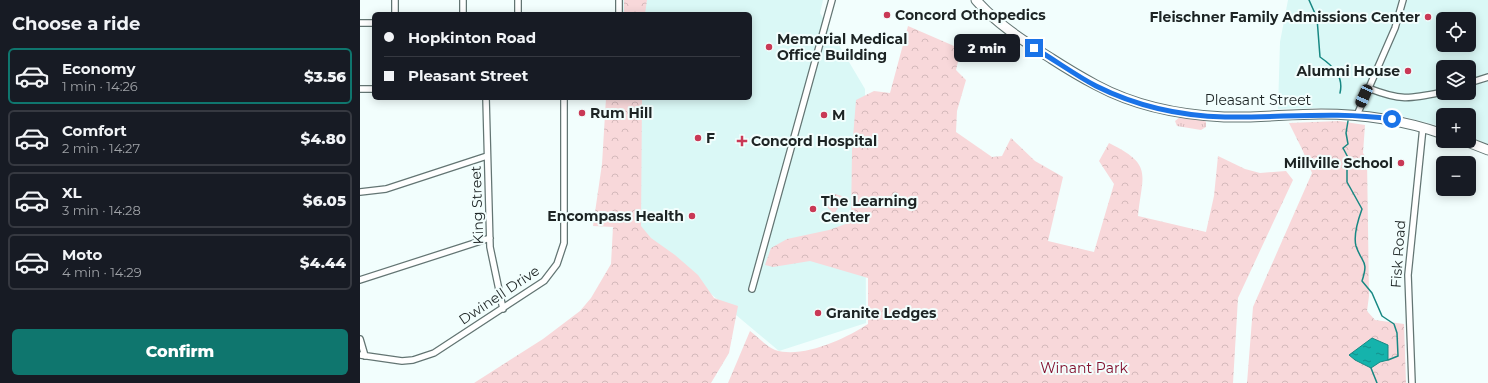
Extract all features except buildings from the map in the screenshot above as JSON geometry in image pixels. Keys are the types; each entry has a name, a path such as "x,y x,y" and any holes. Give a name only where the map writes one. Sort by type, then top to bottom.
{"main road":[{"name":"Pleasant Street","path":"976,0 1001,25 1025,42 1095,85 1139,103 1181,112 1226,117 1320,114 1357,115 1403,121 1436,132"},
{"path":"1476,145 1488,150"}],"street":[{"path":"394,0 395,12"},
{"path":"463,0 463,12"},
{"path":"518,0 518,12"},
{"path":"619,0 619,12"},
{"path":"752,289 832,0"},
{"path":"1357,115 1395,28 1403,0"},
{"path":"360,23 372,23"},
{"path":"1476,80 1487,76"},
{"path":"1368,88 1391,97 1403,98 1436,93"},
{"path":"360,89 372,89"},
{"name":"King Street","path":"486,100 486,156 491,258 503,309"},
{"name":"Dwinell Drive","path":"363,356 402,361 424,358 434,354 544,282 551,273 561,254 564,243 564,100"},
{"name":"Fisk Road","path":"1412,383 1408,276 1423,127"},
{"path":"360,192 386,189 486,156"},
{"path":"360,280 490,238"},
{"path":"360,339 363,356"}],"shaded area":[{"name":"Concord Hospital","path":"621,0 823,0 820,13 865,89 866,323 779,351 667,257 616,284 620,100 752,100 752,12 621,12"},
{"path":"1288,0 1488,0 1488,144 1476,140 1476,108 1436,108 1436,125 1405,117 1344,110 1316,108 1278,109 1280,42"}],"green space":[{"path":"624,0 647,0 645,12 624,12"},
{"name":"Winant Park","path":"908,26 961,49 956,70 966,80 957,111 956,132 992,157 1002,156 1011,138 1035,161 1063,177 1048,241 1094,252 1114,184 1099,161 1109,143 1133,158 1139,165 1142,172 1138,216 1206,232 1214,196 1218,156 1245,169 1260,173 1286,171 1293,180 1238,298 1233,383 728,383 750,331 765,344 775,350 798,352 810,350 836,341 848,336 868,324 868,278 810,261 773,267 765,265 771,248 787,239 829,230 851,222 852,150 856,100 874,91 890,93"},
{"path":"606,100 642,100 641,226 651,238 675,255 698,275 714,298 738,306 729,353 711,383 474,383 543,339 580,311 591,298 611,264 613,227 593,226 602,164"},
{"path":"1181,116 1204,120 1206,122 1206,127 1201,130 1177,126 1175,121"},
{"path":"1339,121 1365,125 1363,153 1367,159 1369,296 1367,311 1375,320 1404,324 1406,383 1247,383 1253,307 1312,173 1289,123"},
{"path":"835,194 842,196 844,199 834,214 827,207"}],"water":[{"path":"1372,338 1388,345 1388,360 1380,362 1371,368 1355,360 1349,355"}],"waterway":[{"path":"1309,0 1317,18 1320,57 1333,68 1339,77 1341,87 1340,93"},
{"path":"1348,121 1346,133 1348,144 1343,148 1352,165 1347,170 1347,182 1362,209 1355,237 1358,252 1365,265 1362,281 1372,293 1382,316 1394,324 1397,333 1398,356 1388,360"},
{"path":"1371,368 1377,383"}],"place":[{"name":"Concord Othopedics","path":"887,15"},
{"name":"Fleischner Family Admissions Center","path":"1428,17"},
{"name":"Memorial Medical Office Building","path":"769,47"},
{"name":"Alumni House","path":"1408,71"},
{"name":"Rum Hill","path":"582,113"},
{"name":"M","path":"824,115"},
{"name":"F","path":"698,138"},
{"name":"Concord Hospital","path":"742,141"},
{"name":"Millville School","path":"1401,163"},
{"name":"The Learning Center","path":"813,209"},
{"name":"Encompass Health","path":"692,216"},
{"name":"Granite Ledges","path":"818,313"}],"route":[{"path":"1034,48 1095,85 1106,90 1139,103 1173,111 1197,115 1226,117 1320,114 1357,115 1392,119"}]}
